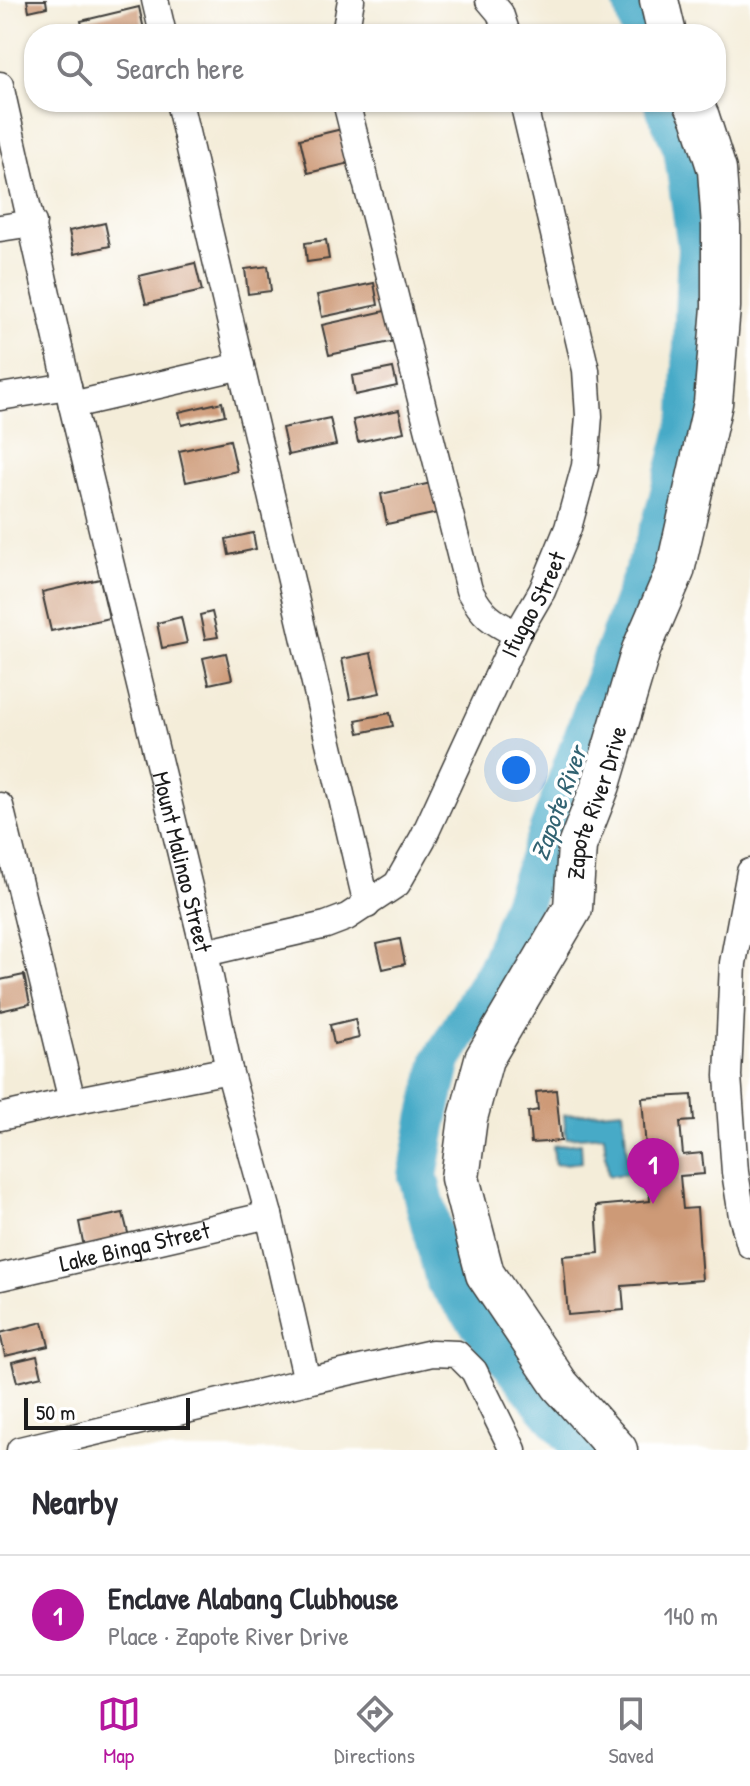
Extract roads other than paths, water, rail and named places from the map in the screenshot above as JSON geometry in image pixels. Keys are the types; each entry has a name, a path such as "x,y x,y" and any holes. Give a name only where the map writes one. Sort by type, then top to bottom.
{"street":[{"path":"155,0 161,24"},
{"path":"347,24 351,0"},
{"path":"489,0 500,13 504,24"},
{"path":"659,0 665,24"},
{"name":"Mount Malinao Street","path":"0,85 70,395 205,953 229,1070 269,1215 307,1381"},
{"path":"181,112 367,905"},
{"path":"349,112 469,590 480,610 497,624 517,634"},
{"name":"Ifugao Street","path":"205,953 326,925 347,917 397,884 417,850 517,634 542,591 568,528 585,466 589,416 586,370 525,112"},
{"name":"Zapote River Drive","path":"618,1450 560,1385 485,1274 460,1178 468,1118 484,1059 573,908 577,846 601,785 641,650 675,571 710,419 721,307 721,226 717,170 698,112"},
{"path":"0,228 33,223"},
{"path":"0,397 70,395 241,366"},
{"path":"0,806 72,1101"},
{"path":"750,872 733,963 739,1075 735,1172 750,1245"},
{"path":"0,1117 229,1070"},
{"name":"Lake Binga Street","path":"0,1277 269,1215"},
{"path":"20,1450 432,1353 457,1354 474,1371 513,1450"}],"water":[{"path":"623,1110 629,1174 608,1176 604,1135 566,1138 564,1115"},
{"path":"581,1143 582,1162 555,1165 553,1146"}],"waterway":[{"name":"Zapote River","path":"632,0 638,24"},
{"name":"Zapote River","path":"584,1450 445,1280 418,1176 442,1060 500,963 662,523 690,416 697,247 683,149 667,112"}],"place":[{"name":"Enclave Alabang Clubhouse","path":"653,1204"}]}
